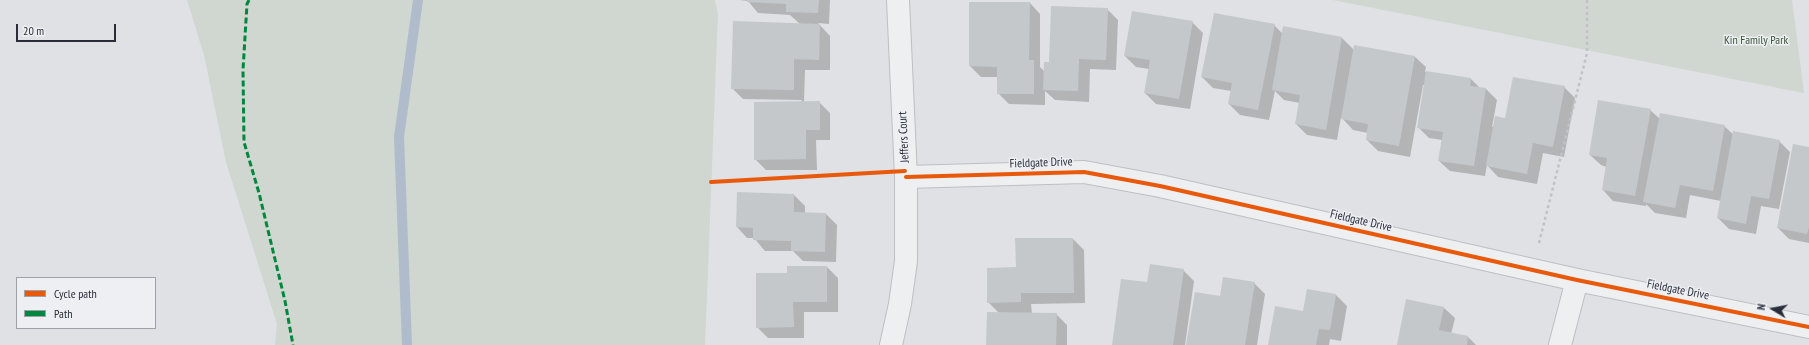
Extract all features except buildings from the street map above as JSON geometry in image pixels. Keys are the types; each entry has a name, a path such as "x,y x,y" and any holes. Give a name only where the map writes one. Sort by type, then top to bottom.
{"street":[{"name":"Jeffers Court","path":"892,345 900,304 906,260 906,177 898,0"},
{"name":"Fieldgate Drive","path":"906,177 1084,172 1160,186 1577,280 1809,327"},
{"path":"1560,345 1577,280"}],"path":[{"path":"1533,270 1587,54 1587,0"}],"green space":[{"path":"187,0 715,0 718,14 705,345 275,345 277,324 226,162 204,55"},
{"name":"Kin Family Park","path":"1333,0 1792,0 1804,93"}],"waterway":[{"path":"407,345 399,137 418,0"}],"marked path":[{"path":"249,0 247,4 243,70 244,142 259,193 285,301 293,345"}],"cycle path":[{"path":"711,182 905,171"},
{"path":"906,177 1084,172 1160,186 1577,280 1809,327"}]}
